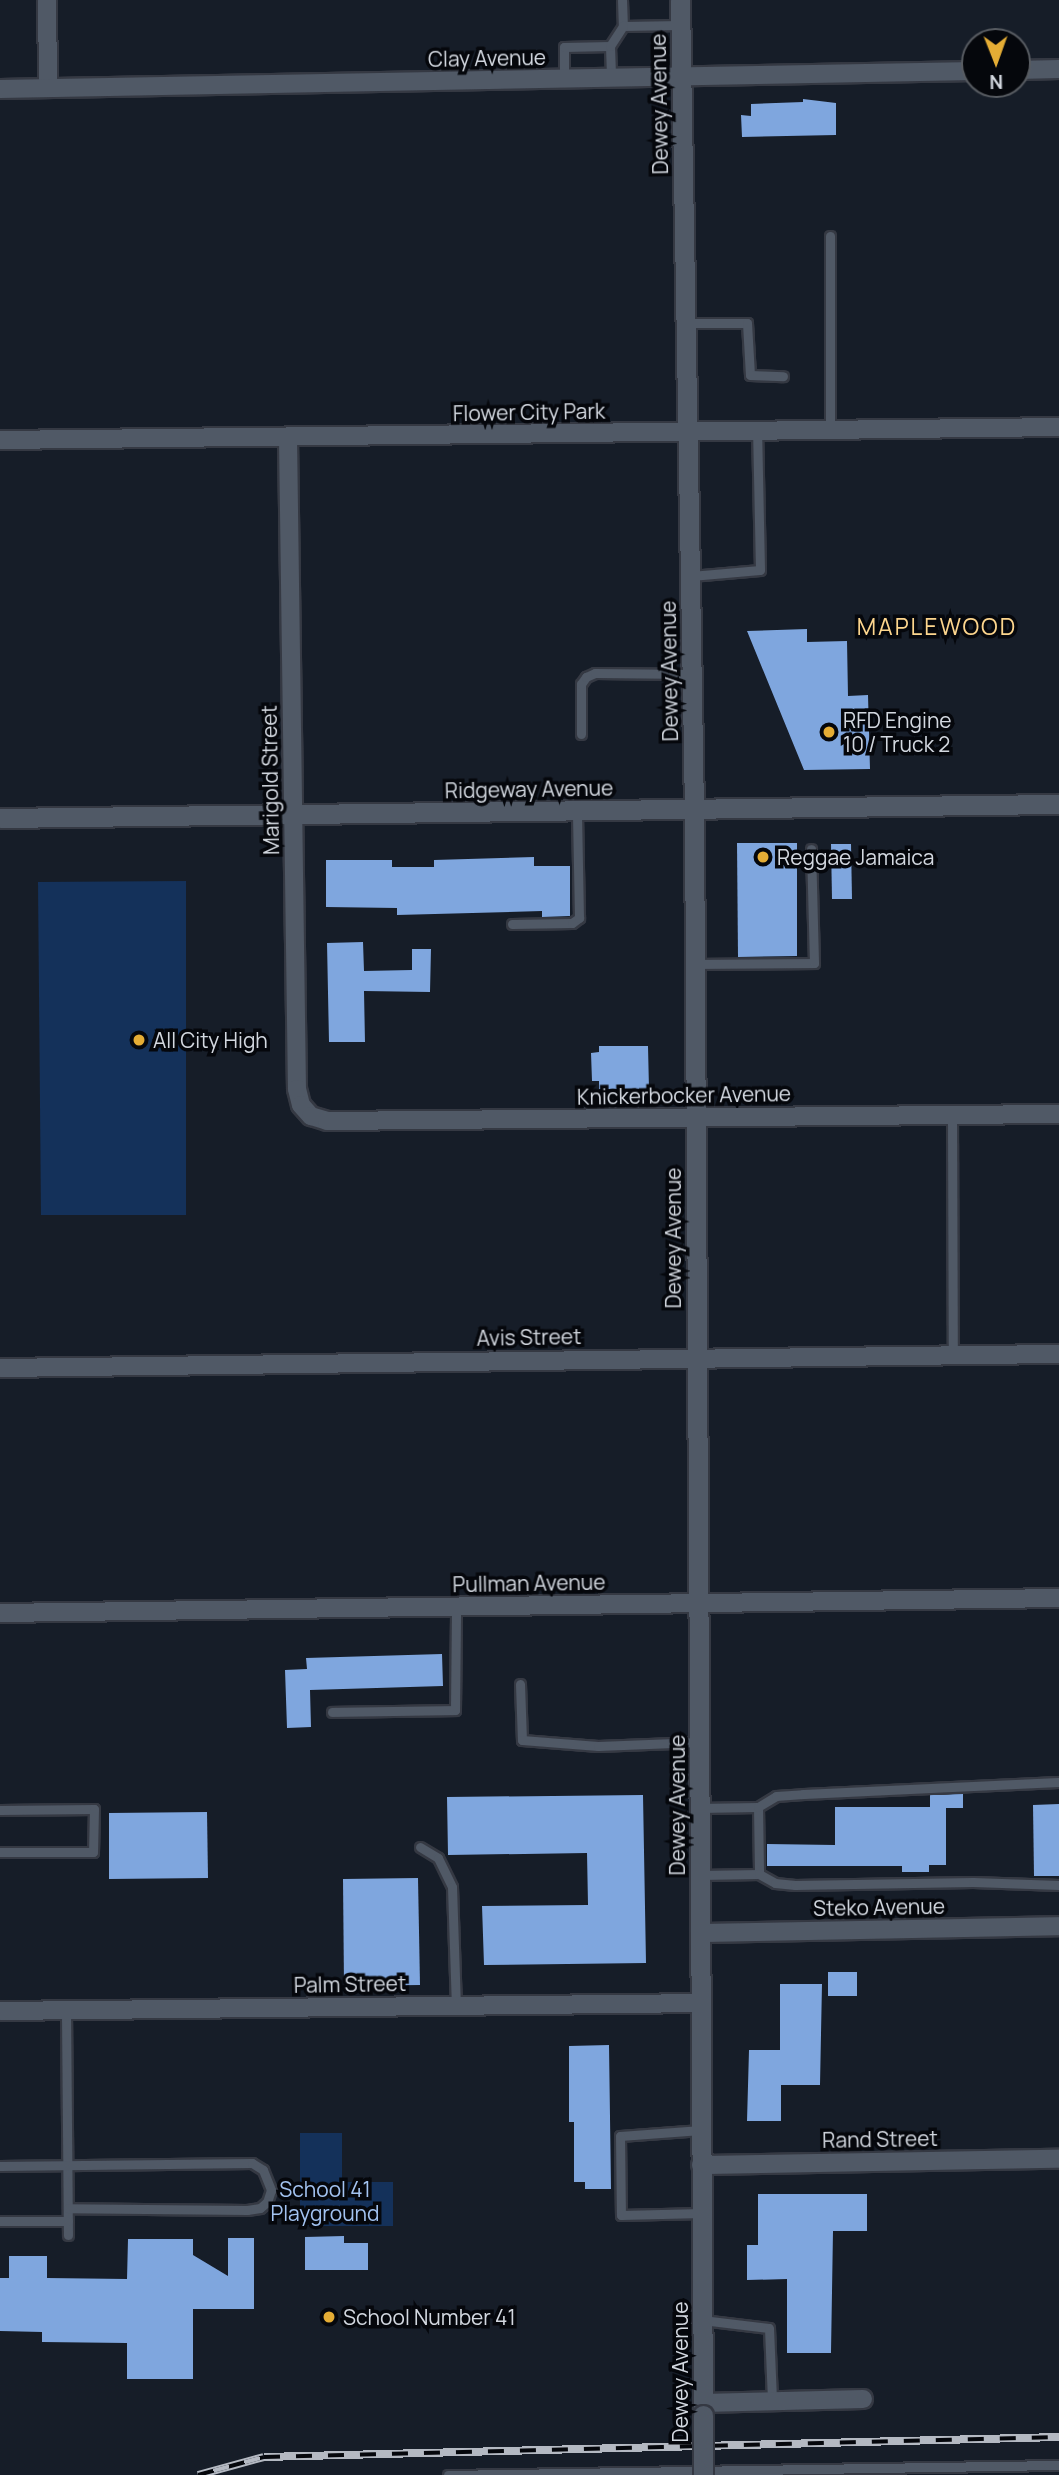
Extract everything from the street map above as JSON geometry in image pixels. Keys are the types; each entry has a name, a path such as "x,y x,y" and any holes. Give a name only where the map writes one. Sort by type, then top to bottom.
{"street":[{"path":"47,0 48,88"},
{"name":"Dewey Avenue","path":"680,0 694,809 703,2475"},
{"path":"1031,70 1059,69"},
{"name":"Clay Avenue","path":"0,89 961,71"},
{"name":"Flower City Park","path":"0,440 1059,427"},
{"name":"Marigold Street","path":"288,438 297,1089 301,1105 311,1116"},
{"name":"Ridgeway Avenue","path":"0,818 1059,804"},
{"name":"Knickerbocker Avenue","path":"311,1116 327,1121 1059,1114"},
{"name":"Avis Street","path":"0,1368 1059,1354"},
{"name":"Pullman Avenue","path":"0,1613 1059,1598"},
{"name":"Steko Avenue","path":"700,1933 1059,1926"},
{"name":"Palm Street","path":"0,2011 700,2003"},
{"name":"Rand Street","path":"701,2165 1059,2158"},
{"path":"703,2409 772,2401 863,2399"}],"lane":[{"path":"611,78 610,46 623,26 622,0"},
{"path":"623,26 680,25"},
{"path":"564,79 564,47 610,46"},
{"path":"830,236 830,431"},
{"path":"685,323 747,323 750,375 783,376"},
{"path":"690,576 760,570 757,432"},
{"path":"581,734 581,684 586,677 595,673 692,674"},
{"path":"512,924 572,923 579,918 578,811"},
{"path":"695,964 814,963 811,849"},
{"path":"952,1115 953,1355"},
{"path":"332,1712 456,1710 456,1607"},
{"path":"520,1685 522,1741 598,1746 699,1742"},
{"path":"699,1808 758,1807 776,1796 803,1794 1059,1782"},
{"path":"758,1807 759,1874"},
{"path":"0,1810 94,1809 93,1852 0,1852"},
{"path":"420,1847 438,1858 452,1887 456,2006"},
{"path":"700,1875 759,1874 775,1883 796,1885 973,1882 1059,1885"},
{"path":"66,2011 68,2235"},
{"path":"701,2130 620,2136 621,2215 702,2213"},
{"path":"0,2166 252,2163 262,2170 271,2190 267,2202 260,2208 247,2210 68,2208"},
{"path":"0,2221 68,2221"},
{"path":"702,2320 769,2328 772,2401"},
{"path":"447,2475 1059,2465"}],"green space":[{"path":"186,881 186,1215 41,1215 38,882"},
{"name":"School 41 Playground","path":"300,2133 342,2133 342,2182 393,2182 393,2226 300,2226"}],"building":[{"path":"803,99 836,103 836,135 742,137 741,115 751,116 751,104 803,102"},
{"name":"RFD Engine 10 / Truck 2","path":"807,629 807,642 847,641 848,696 868,695 870,769 804,770 747,631"},
{"path":"737,843 797,843 797,956 738,957"},
{"path":"831,844 851,844 852,899 832,899"},
{"path":"534,857 534,866 570,866 570,916 542,917 542,911 397,915 397,908 326,907 326,860 392,860 392,867 434,867 434,860"},
{"path":"363,942 364,971 412,970 412,949 431,949 430,992 364,991 365,1042 329,1042 327,943"},
{"path":"599,1046 648,1046 649,1089 599,1089 599,1081 592,1081 591,1053 599,1052"},
{"path":"442,1654 443,1686 310,1690 311,1727 287,1728 285,1670 307,1669 306,1658"},
{"path":"963,1794 963,1808 946,1808 946,1865 929,1865 929,1872 902,1872 902,1866 767,1866 767,1844 835,1845 835,1807 930,1807 930,1795"},
{"path":"643,1795 646,1963 484,1965 482,1906 588,1905 587,1853 448,1855 447,1797"},
{"path":"1059,1804 1059,1876 1034,1876 1033,1805"},
{"path":"207,1812 208,1878 109,1879 109,1813"},
{"path":"418,1878 420,1985 344,1986 343,1879"},
{"path":"828,1972 857,1972 857,1996 828,1996"},
{"path":"780,1984 822,1984 820,2085 781,2085 781,2121 747,2121 749,2050 780,2050"},
{"path":"609,2045 611,2189 585,2189 585,2182 574,2182 574,2122 569,2122 569,2046"},
{"path":"758,2194 867,2194 867,2231 833,2231 831,2353 787,2353 787,2279 747,2280 747,2245 758,2245"},
{"path":"344,2236 344,2243 368,2243 368,2270 305,2270 305,2237"},
{"path":"228,2238 254,2238 254,2309 193,2309 193,2379 127,2379 127,2343 42,2342 42,2332 0,2331 0,2278 9,2278 9,2256 47,2256 47,2278 127,2279 128,2239 193,2239 193,2255 228,2276"}],"railway":[{"path":"198,2475 264,2457 1059,2437"}],"place":[{"name":"RFD Engine 10 / Truck 2","path":"829,732"},
{"name":"Reggae Jamaica","path":"763,857"},
{"name":"All City High","path":"139,1040"},
{"name":"School Number 41","path":"329,2317"}],"district":[{"name":"MAPLEWOOD","path":"937,626"}]}
